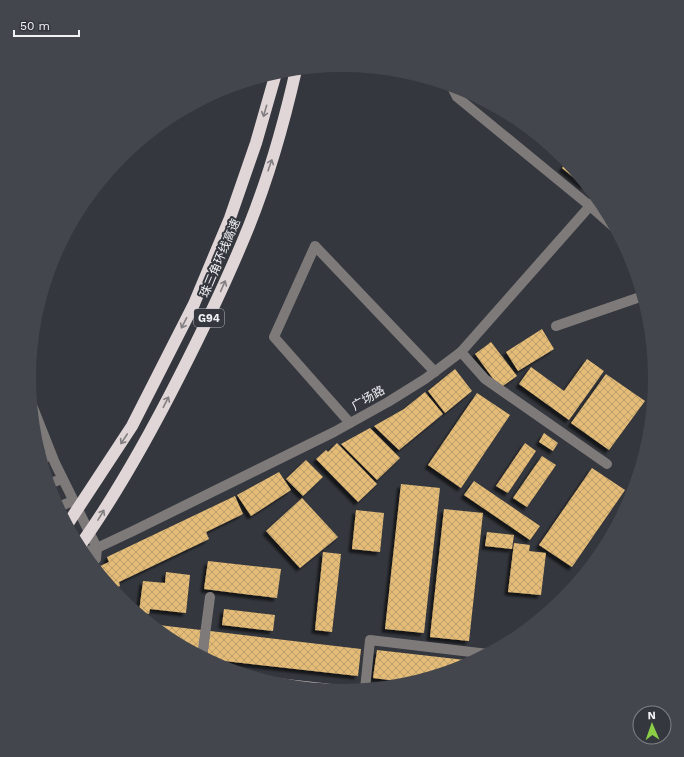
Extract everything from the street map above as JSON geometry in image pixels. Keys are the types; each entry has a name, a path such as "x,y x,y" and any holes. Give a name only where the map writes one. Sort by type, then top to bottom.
{"highway":[{"name":"珠三角环线高速","path":"83,541 94,526 149,435 211,314 249,226 276,148 294,76"},
{"name":"珠三角环线高速","path":"71,519 132,426 194,304 230,218 256,143 274,80"}],"street":[{"path":"456,95 600,215"},
{"name":"广场路","path":"89,551 350,423 425,380 461,352 593,203"},
{"path":"350,423 274,337 315,246 435,372"},
{"path":"556,326 638,298"},
{"path":"461,352 485,379 607,464"},
{"path":"42,440 97,548 95,559"},
{"path":"46,457 51,455"},
{"path":"54,482 62,479"},
{"path":"63,505 73,501"},
{"name":"广场路","path":"91,554 97,548"},
{"path":"203,651 210,597"},
{"path":"366,684 370,640 477,653"}],"building":[{"path":"542,329 554,349 518,371 506,352"},
{"path":"491,342 517,376 500,388 475,354"},
{"path":"587,359 604,371 569,420 519,384 531,367 564,391"},
{"path":"455,369 472,391 445,413 428,391"},
{"path":"606,374 645,401 609,450 571,423"},
{"path":"425,392 443,414 399,450 374,426 404,409"},
{"path":"477,393 510,415 461,488 428,465"},
{"path":"370,428 400,458 377,480 341,444"},
{"path":"544,433 558,443 553,451 539,442"},
{"path":"337,443 377,484 358,502 316,459 326,450 328,452"},
{"path":"525,443 536,451 508,493 496,486"},
{"path":"542,456 556,465 527,507 513,498"},
{"path":"306,460 323,477 303,496 286,479"},
{"path":"592,468 625,490 572,567 539,545"},
{"path":"279,472 291,490 251,516 237,495"},
{"path":"474,481 540,526 530,540 464,495"},
{"path":"401,484 440,488 424,633 385,629"},
{"path":"235,496 243,514 206,532 209,539 119,582 120,586 118,587 100,566 109,562 107,557"},
{"path":"302,498 338,537 300,568 266,531"},
{"path":"444,509 483,513 469,641 430,637"},
{"path":"356,510 384,513 380,552 352,549"},
{"path":"487,532 514,535 512,549 485,546"},
{"path":"514,543 530,545 529,551 546,553 541,595 508,592"},
{"path":"323,552 341,554 332,632 315,630"},
{"path":"208,561 281,569 277,598 204,589"},
{"path":"166,572 190,575 186,613 150,609 149,614 139,608 143,581 165,583"},
{"path":"224,609 275,615 273,631 222,625"},
{"path":"162,625 201,630 199,649"},
{"path":"210,631 361,649 358,676 225,661 208,653"},
{"path":"377,650 462,660 402,679 392,680 373,678"}]}
